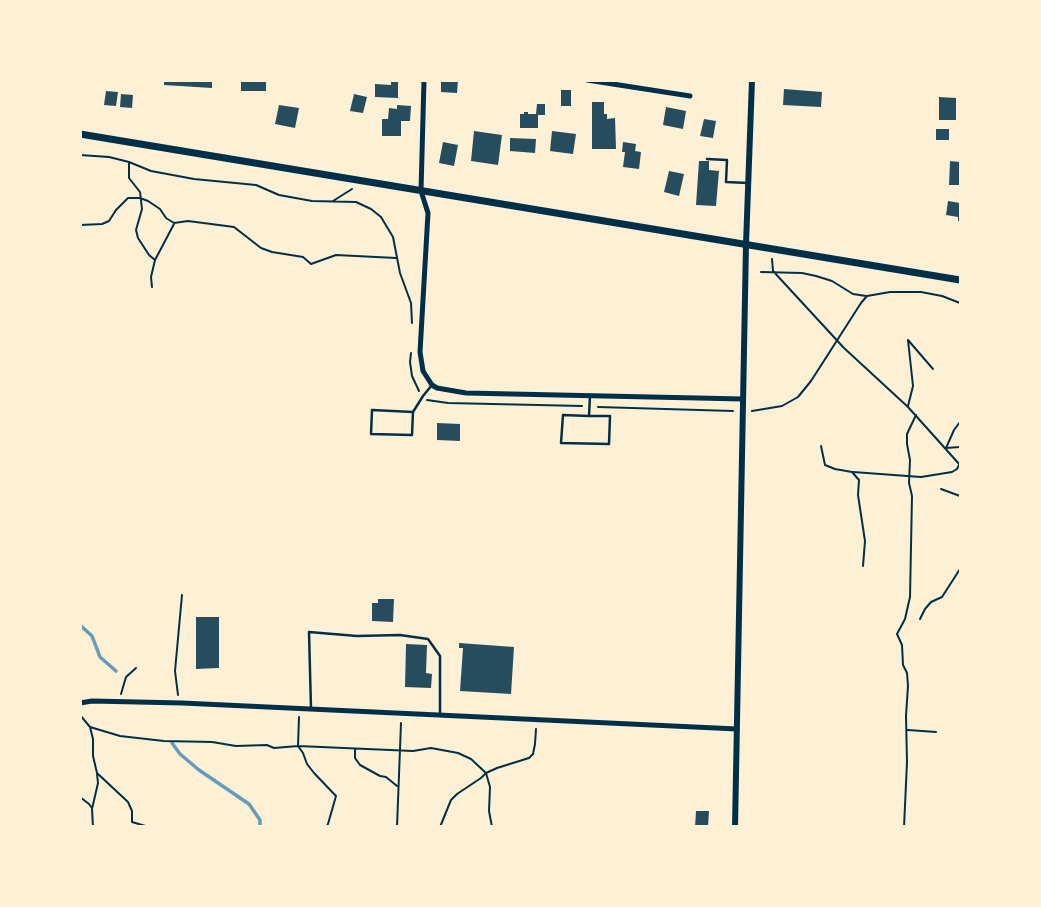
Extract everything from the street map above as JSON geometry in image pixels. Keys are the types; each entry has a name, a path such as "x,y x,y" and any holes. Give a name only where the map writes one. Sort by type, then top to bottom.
{"main road":[{"path":"80,134 961,280"}],"street":[{"path":"424,80 421,191 428,213 420,352 423,371 434,386 466,393 743,399"},
{"path":"587,80 690,96"},
{"path":"735,827 746,244 752,80"},
{"path":"80,703 178,703 737,729"}],"lane":[{"path":"707,159 727,160 726,182 748,183"},
{"path":"413,412 372,410 371,434 412,435 413,412 423,396 434,386"},
{"path":"589,416 590,395"},
{"path":"563,415 589,416 610,416 609,444 561,443 563,415"},
{"path":"311,709 309,632 357,636 400,635 428,639 440,656 440,715"}],"path":[{"path":"80,155 130,162 150,172 256,185 279,195 312,201 356,202 371,209 381,217 393,237 400,273 411,303 412,331"},
{"path":"130,162 129,178 140,192 142,209 136,230 138,238 155,260"},
{"path":"331,201 365,181"},
{"path":"80,225 109,221 128,198 140,198 160,208 166,218 174,223 188,221 234,227 261,248 303,257 311,264 336,255 397,258"},
{"path":"152,287 155,260 174,223"},
{"path":"772,259 774,271 837,340 908,407 960,464 959,469 952,472 909,477 835,470 825,465 821,446"},
{"path":"761,272 816,276 832,281 853,294 867,296 890,292 921,292 961,303"},
{"path":"411,353 412,376 423,396 433,402 756,411 782,406 798,397 867,296"},
{"path":"908,407 913,393 908,340 933,369"},
{"path":"904,827 907,673 902,645 897,634 905,619 909,597 912,496 907,434 915,415"},
{"path":"946,448 961,422"},
{"path":"946,448 961,447"},
{"path":"852,472 859,480 858,495 865,541 863,566"},
{"path":"941,489 961,496"},
{"path":"920,619 925,608 942,597 961,569"},
{"path":"178,703 175,671 182,595"},
{"path":"119,702 126,677 136,668"},
{"path":"299,709 298,746 307,764 336,796 326,827"},
{"path":"397,827 401,713"},
{"path":"80,715 90,727 93,738 98,783 92,809 93,827"},
{"path":"440,827 450,800 457,794 497,768 529,758 533,754 536,720"},
{"path":"90,727 120,736 164,741 212,742 236,746 267,745 274,748 298,746 413,751 431,748 458,753 471,759 486,774 490,787 489,811 492,827"},
{"path":"907,730 936,732"},
{"path":"355,748 355,758 360,765 386,777 398,788"},
{"path":"97,773 128,802 132,811 130,827"},
{"path":"98,783 104,781"},
{"path":"80,797 92,809"},
{"path":"132,822 149,827"}],"building":[{"path":"164,80 212,80 212,88 164,85"},
{"path":"241,80 266,80 266,91 241,91"},
{"path":"391,80 398,80 398,98 375,97 375,84 391,85"},
{"path":"441,80 458,80 457,93 441,92"},
{"path":"784,89 822,92 821,107 783,105"},
{"path":"561,90 571,90 571,106 561,106"},
{"path":"106,91 118,92 116,106 104,105"},
{"path":"121,94 133,95 132,108 120,107"},
{"path":"354,94 367,97 363,113 350,111"},
{"path":"939,97 956,98 956,120 939,120"},
{"path":"592,102 604,102 607,119 615,118 616,149 592,149"},
{"path":"537,104 545,104 545,115 538,115 538,128 520,128 520,114 536,114"},
{"path":"279,105 299,108 295,128 275,124"},
{"path":"397,105 411,106 410,121 401,121 401,136 382,136 382,119 388,119 389,108 397,109"},
{"path":"666,107 686,111 683,129 663,125"},
{"path":"704,119 716,121 713,138 700,136"},
{"path":"936,129 949,129 949,140 936,140"},
{"path":"474,131 502,135 498,165 471,161"},
{"path":"552,131 576,134 573,154 550,151"},
{"path":"510,138 536,139 535,153 510,151"},
{"path":"443,142 458,145 454,166 439,163"},
{"path":"623,142 636,144 635,151 641,152 639,169 623,167"},
{"path":"699,161 709,161 709,170 719,171 716,206 696,205"},
{"path":"950,161 960,162 960,185 949,185"},
{"path":"669,171 684,174 679,196 664,192"},
{"path":"948,201 960,203 960,221 958,217 946,215"},
{"path":"437,423 460,424 460,441 437,440"},
{"path":"378,599 394,599 393,622 372,621 372,603 378,603"},
{"path":"196,617 219,617 219,668 196,669"},
{"path":"459,643 514,647 511,694 460,691 463,648 459,648"},
{"path":"406,644 427,645 426,673 432,674 431,688 405,687"},
{"path":"696,811 709,811 708,827 695,827"}],"waterway":[{"path":"80,625 92,636 100,657 116,671"},
{"path":"172,743 180,754 199,770 249,804 260,820 260,827"}]}
